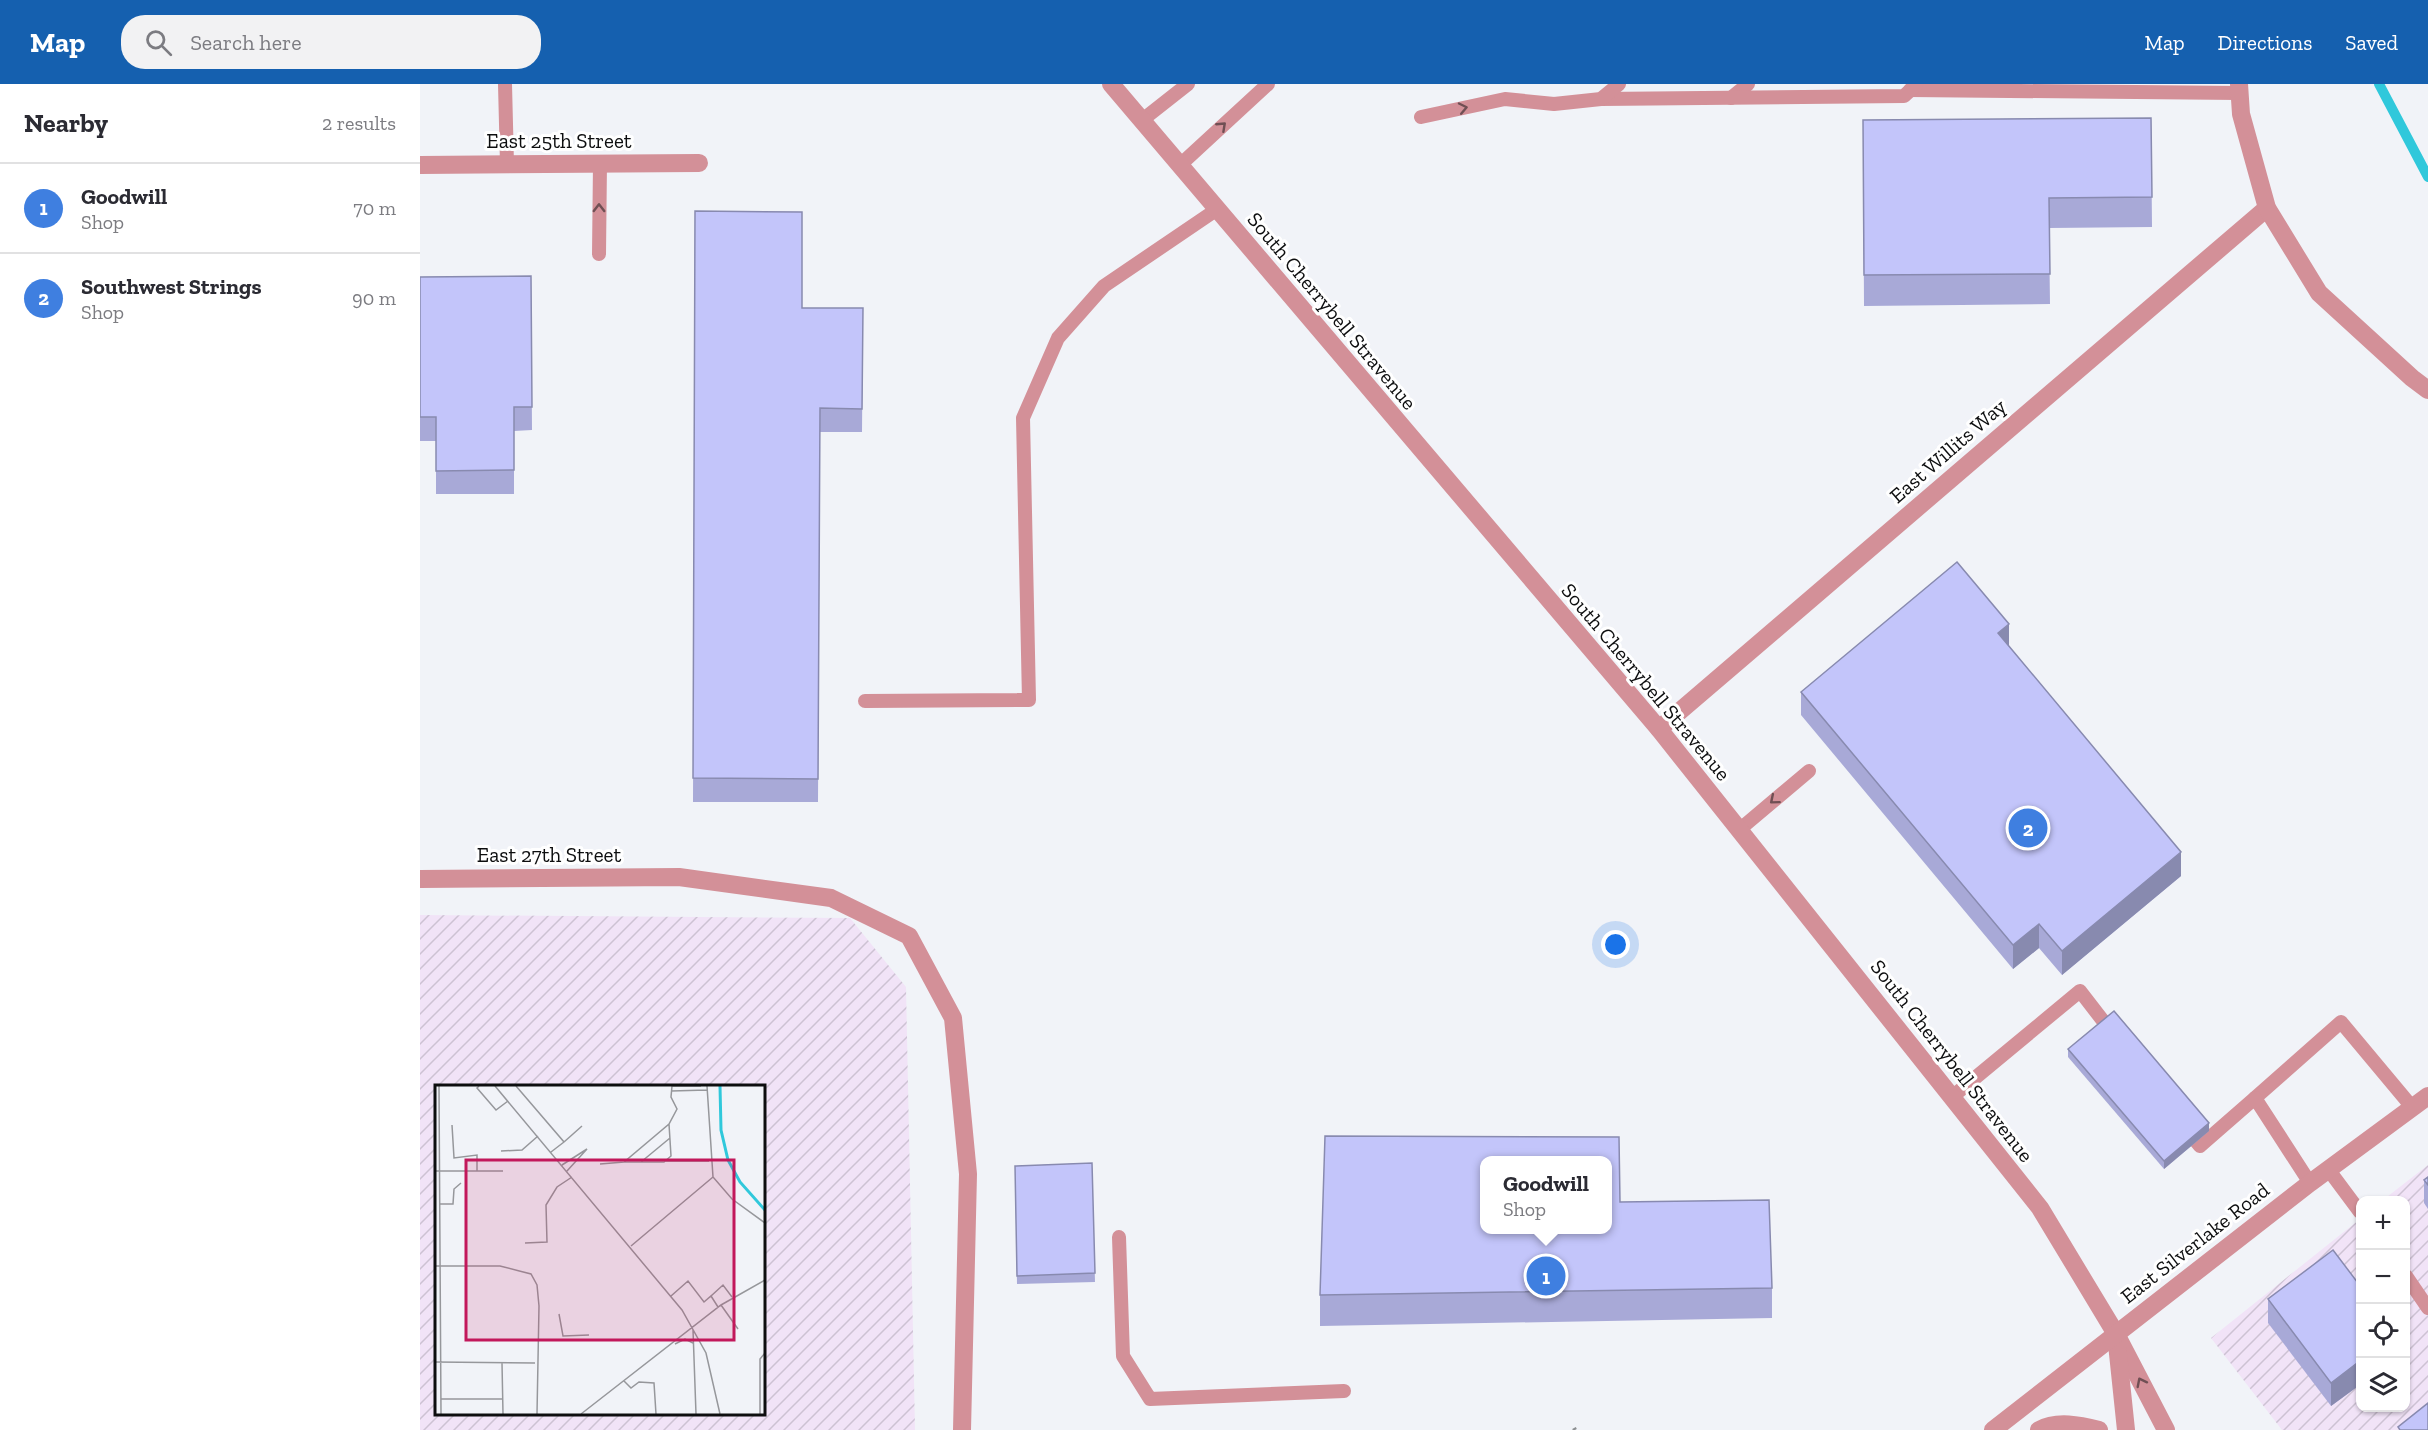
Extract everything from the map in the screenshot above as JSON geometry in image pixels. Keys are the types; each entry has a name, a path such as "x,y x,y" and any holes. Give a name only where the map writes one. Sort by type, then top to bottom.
{"street":[{"name":"South Cherrybell Stravenue","path":"1111,84 1659,729 2040,1208 2116,1334 2166,1430"},
{"path":"2239,88 2241,114 2267,208 2319,293 2428,390"},
{"name":"East 25th Street","path":"420,165 699,163"},
{"name":"East Willits Way","path":"1659,729 2267,208"},
{"name":"East 27th Street","path":"420,879 679,877 831,898 909,936 953,1018 968,1174 962,1430"},
{"name":"East Silverlake Road","path":"1993,1430 2328,1169 2428,1096"},
{"path":"2116,1334 2126,1430"},
{"path":"2039,1430 2045,1426 2061,1424 2081,1425 2099,1430"}],"lane":[{"path":"505,84 507,164"},
{"path":"1141,121 1188,84"},
{"path":"1179,166 1268,84"},
{"path":"1601,99 1619,84"},
{"path":"1731,98 1748,84"},
{"path":"1421,117 1505,99 1554,104 1601,99 1904,96 1914,87 2239,88"},
{"path":"599,254 600,163"},
{"path":"865,701 1029,700 1023,418 1058,338 1104,286 1216,210"},
{"path":"1739,830 1809,771"},
{"path":"1952,1097 2080,990 2122,1045"},
{"path":"2179,1118 2200,1146 2341,1022 2412,1107"},
{"path":"2255,1098 2310,1183"},
{"path":"2328,1169 2356,1205"},
{"path":"1119,1237 1123,1356 1149,1399 1344,1391"},
{"path":"2410,1282 2428,1308"}],"shaded area":[{"path":"420,915 850,918 906,987 915,1430 420,1430"},
{"path":"2428,1165 2428,1430 2282,1430 2211,1338 2356,1222 2356,1412 2410,1412 2410,1196 2388,1196"}],"building":[{"path":"2151,118 2152,197 2049,198 2050,274 1864,275 1863,120"},
{"path":"695,211 802,212 802,308 863,308 862,409 820,408 818,779 693,778"},
{"path":"531,276 532,407 514,407 514,470 436,471 436,417 420,417 420,277"},
{"path":"1957,562 2009,624 1998,633 2181,852 2062,951 2039,924 2013,945 1801,692"},
{"path":"2114,1011 2209,1123 2164,1161 2068,1049"},
{"path":"1325,1136 1619,1137 1620,1202 1769,1200 1772,1288 1320,1295"},
{"path":"1092,1163 1095,1273 1017,1276 1015,1166"},
{"path":"2333,1250 2356,1280 2356,1364 2331,1383 2268,1299"},
{"path":"2428,1403 2428,1430 2400,1430 2398,1427"}],"waterway":[{"path":"2379,84 2428,177"}],"place":[{"name":"Southwest Strings","path":"2028,828"},
{"name":"Goodwill","path":"1546,1276"}]}
